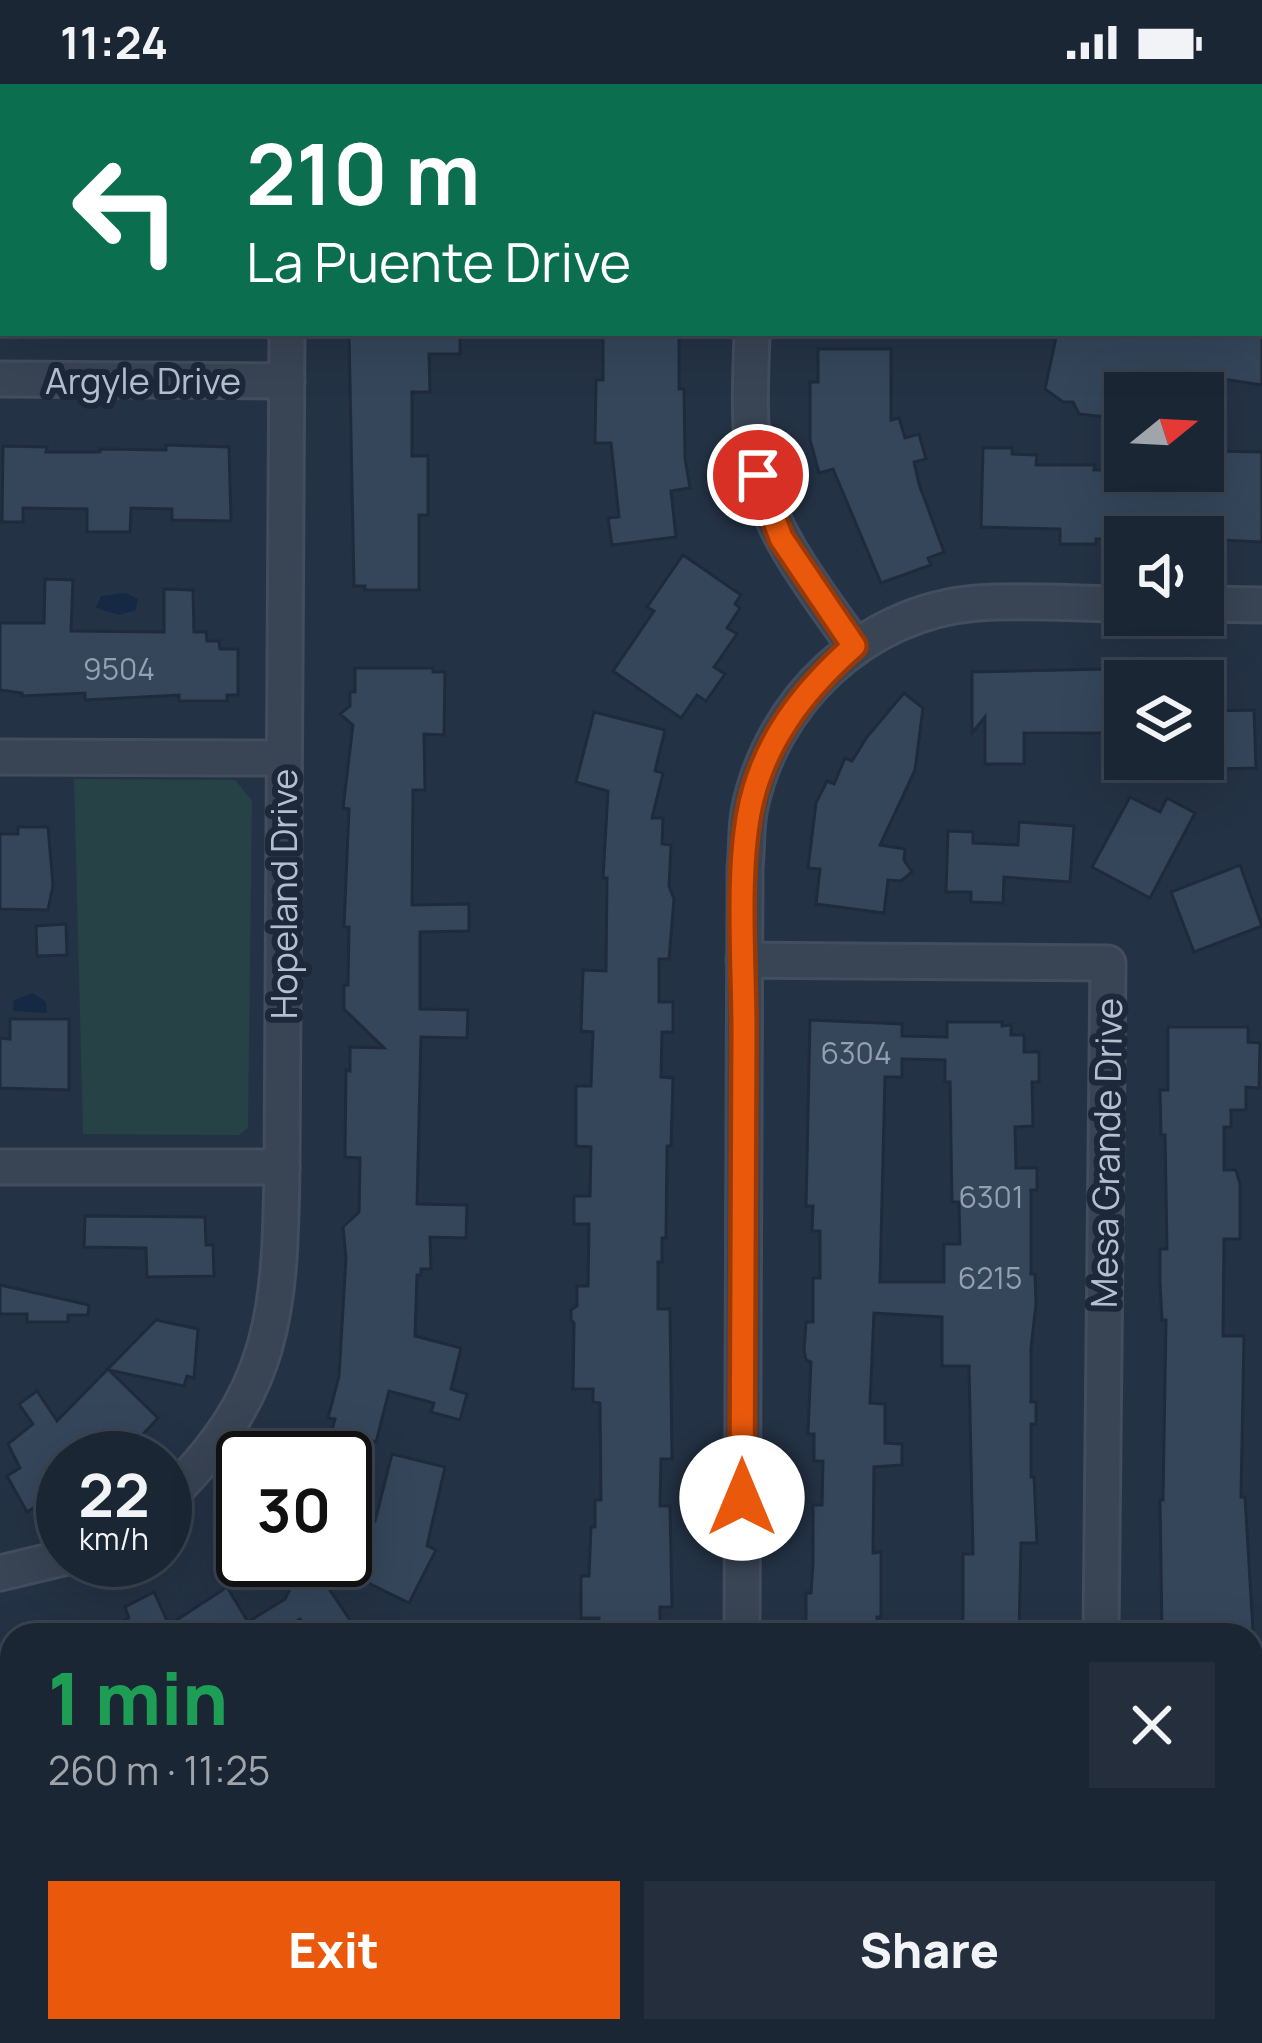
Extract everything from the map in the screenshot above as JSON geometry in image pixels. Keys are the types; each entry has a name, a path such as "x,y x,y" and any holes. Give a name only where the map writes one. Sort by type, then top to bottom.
{"street":[{"name":"Hopeland Drive","path":"225,1431 245,1402 272,1330 280,1268 287,336"},
{"path":"752,336 752,440 764,499 781,538 854,646"},
{"name":"Argyle Drive","path":"0,379 287,380"},
{"path":"742,1623 744,960 749,813 763,765 802,697 854,646 923,616 976,603 1104,604"},
{"path":"1224,604 1262,605"},
{"path":"0,757 284,758"},
{"name":"Mesa Grande Drive","path":"744,960 1108,963 1101,1623"},
{"path":"0,1167 282,1167"},
{"name":"Hopeland Drive","path":"192,1470 216,1444"},
{"path":"0,1574 36,1565"}],"green space":[{"path":"74,779 235,780 252,801 248,1128 239,1135 83,1134"}],"water":[{"path":"126,593 138,599 136,610 119,615 96,608 101,596"},
{"path":"33,993 46,1002 47,1013 13,1011 14,1000"}],"building":[{"path":"349,336 460,336 460,354 429,354 430,392 412,392 412,456 428,456 428,515 419,515 419,590 354,586"},
{"path":"603,336 679,336 679,389 684,389 690,488 671,491 676,537 612,545 608,518 619,517 611,443 595,443 596,380 603,380"},
{"path":"1056,336 1262,336 1262,385 1224,379 1224,372 1104,372 1104,417 1079,414 1073,402 1063,402 1045,389"},
{"path":"818,349 891,349 891,420 899,418 905,438 919,434 926,459 914,462 944,552 928,558 931,565 881,583 833,469 819,473 810,440 810,382 818,382"},
{"path":"166,445 229,447 231,521 172,520 172,509 131,508 130,532 87,532 87,509 23,508 23,522 2,522 3,446 100,452 166,450"},
{"path":"983,448 1012,448 1012,454 1037,455 1036,465 1095,465 1094,470 1104,470 1104,492 1224,492 1224,451 1262,452 1262,542 1224,540 1224,516 1104,516 1104,539 1096,539 1096,544 1060,544 1060,529 981,527"},
{"path":"683,555 741,595 735,604 740,608 727,628 737,634 714,667 725,674 706,701 697,695 681,718 613,671 654,611 647,607"},
{"path":"45,579 73,580 71,631 164,632 164,589 193,590 194,632 206,632 207,641 219,641 220,649 238,649 238,695 227,695 227,701 179,701 179,695 85,700 85,693 22,696 0,690 0,623 44,623"},
{"path":"355,668 445,672 444,735 424,734 425,790 413,790 412,905 469,904 469,931 420,932 420,1009 468,1010 467,1038 421,1037 417,1204 467,1205 466,1238 430,1237 431,1269 421,1269 417,1275 415,1336 461,1348 451,1389 467,1394 460,1420 431,1412 434,1403 389,1391 376,1442 372,1431 332,1430 335,1419 328,1418 339,1376 346,1258 343,1227 359,1212 360,1158 345,1157 346,1070 350,1071 350,1047 384,1048 344,1009 349,809 343,808 353,725 340,714 350,706 350,692 355,692"},
{"path":"1104,669 1104,733 1024,733 1024,764 985,764 985,717 972,733 972,672"},
{"path":"904,693 923,708 915,770 880,845 905,849 904,860 912,872 901,881 888,880 884,913 816,904 820,869 808,868 816,803 827,781 834,784 845,758 852,761"},
{"path":"1254,710 1256,768 1224,769 1224,711"},
{"path":"594,712 665,730 655,771 663,773 652,818 663,818 662,844 671,845 669,886 674,899 669,959 659,959 659,1002 673,1002 673,1032 662,1032 661,1077 673,1078 666,1238 662,1238 662,1262 658,1262 658,1309 670,1309 672,1459 661,1459 660,1506 670,1506 672,1607 660,1607 660,1622 656,1623 599,1623 599,1618 581,1618 581,1576 589,1576 595,1500 601,1500 600,1403 593,1402 593,1389 573,1389 571,1310 577,1306 577,1286 588,1286 589,1224 574,1224 574,1196 590,1196 591,1147 576,1146 576,1086 591,1086 593,1032 581,1031 583,970 606,971 607,878 603,878 608,791 576,782"},
{"path":"1130,797 1160,812 1167,798 1195,813 1150,898 1092,867"},
{"path":"1019,822 1074,826 1070,882 1004,877 1003,903 971,902 971,892 946,892 948,831 973,832 973,843 1018,845"},
{"path":"18,827 48,827 53,885 48,910 0,909 0,834 18,834"},
{"path":"1240,865 1262,926 1194,952 1171,892"},
{"path":"66,924 67,955 37,956 36,926"},
{"path":"10,1019 69,1019 69,1090 0,1088 0,1038 10,1039"},
{"path":"810,1020 902,1024 902,1036 947,1037 947,1022 1002,1022 1002,1026 1011,1025 1011,1035 1024,1035 1024,1052 1039,1052 1039,1082 1032,1082 1033,1126 1015,1127 1016,1168 1037,1168 1037,1190 1031,1190 1031,1274 1035,1274 1036,1304 1031,1402 1036,1402 1036,1424 1031,1424 1031,1477 1037,1543 1021,1543 1019,1623 963,1623 963,1554 973,1554 969,1366 942,1366 942,1317 874,1313 870,1403 885,1404 885,1443 902,1444 902,1465 874,1467 873,1553 881,1552 881,1617 877,1623 806,1623 813,1505 822,1505 823,1461 814,1461 814,1434 808,1434 811,1362 804,1350 806,1322 813,1322 813,1278 820,1278 820,1231 812,1231 813,1206 806,1206","holes":["902,1059 945,1060 945,1082 950,1082 952,1202 959,1202 960,1244 944,1244 944,1282 880,1282 885,1077 902,1077"]},
{"path":"1168,1027 1248,1027 1248,1042 1260,1043 1259,1088 1246,1087 1246,1110 1231,1110 1231,1127 1224,1127 1224,1170 1236,1170 1240,1184 1240,1239 1224,1239 1223,1336 1244,1336 1241,1497 1245,1497 1253,1623 1162,1623 1166,1320 1162,1320 1160,1249 1167,1249 1160,1090 1168,1090"},
{"path":"85,1216 205,1217 206,1245 213,1245 214,1276 147,1277 146,1248 84,1247"},
{"path":"0,1285 89,1305 88,1315 68,1315 68,1322 27,1322 27,1314 0,1314"},
{"path":"156,1320 198,1329 194,1378 187,1376 184,1386 109,1370 158,1418 146,1431 36,1431 36,1506 27,1512 7,1476 20,1468 8,1444 33,1424 19,1404 37,1391 57,1421"},
{"path":"392,1454 445,1467 427,1546 436,1550 409,1603 372,1585 375,1521"},
{"path":"227,1587 248,1622 285,1599 291,1587 328,1587 352,1623 302,1623 300,1619 293,1623 172,1623"},
{"path":"154,1592 168,1623 119,1623 129,1618 125,1607"}],"route":[{"path":"742,1498 749,813 763,765 782,726 826,670 854,646 781,538 758,475"}]}
